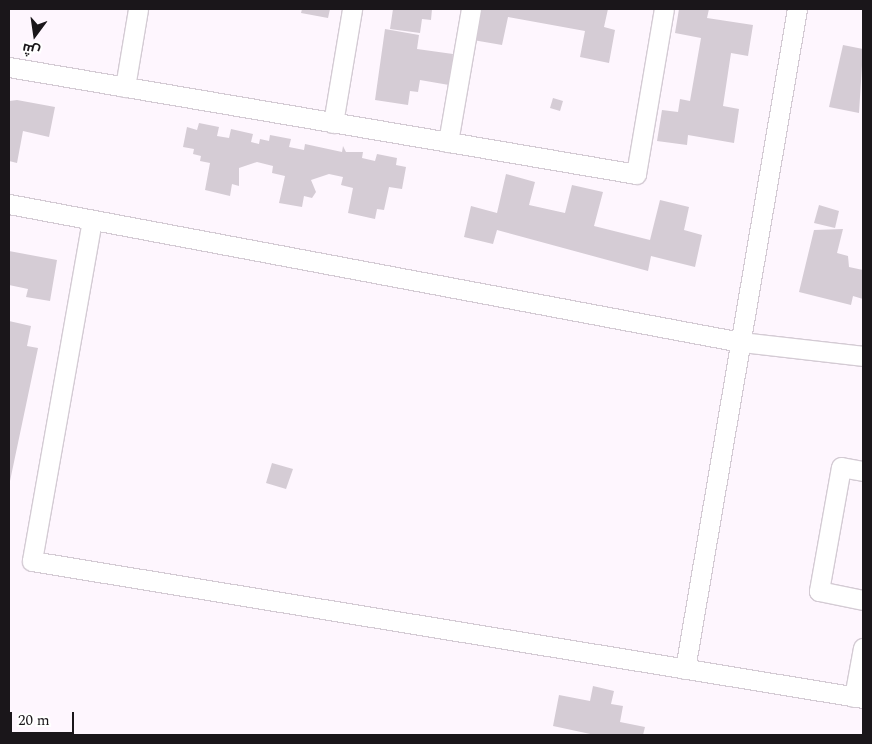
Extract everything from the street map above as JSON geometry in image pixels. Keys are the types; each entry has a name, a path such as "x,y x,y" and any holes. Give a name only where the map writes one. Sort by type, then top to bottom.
{"street":[{"path":"125,87 138,9"},
{"path":"333,123 352,9"},
{"path":"448,142 471,9"},
{"path":"9,68 636,174 664,9"},
{"path":"685,669 797,9"},
{"path":"9,204 740,342 863,356"},
{"path":"92,220 32,561 859,698 863,648"},
{"path":"863,472 841,468 819,591 863,600"}],"building":[{"path":"302,9 330,9 328,18 301,13"},
{"path":"393,9 432,9 431,20 422,19 420,33 390,29"},
{"path":"608,9 604,27 615,30 609,63 580,57 585,31 508,17 502,45 473,40 479,10"},
{"path":"679,9 709,9 707,18 753,25 748,56 731,53 723,106 739,109 734,143 688,135 687,145 657,141 662,110 678,112 680,99 690,101 701,38 675,33"},
{"path":"385,29 419,35 417,49 453,54 449,85 420,80 418,92 410,91 408,105 375,100"},
{"path":"843,45 863,49 859,113 829,107"},
{"path":"553,98 563,101 560,111 550,108"},
{"path":"17,100 55,107 49,137 23,131 17,163 9,161 9,101"},
{"path":"199,123 219,127 217,136 229,138 231,129 253,134 251,142 259,144 260,139 269,141 270,135 291,139 289,147 304,150 305,144 342,152 343,146 346,152 363,152 362,158 375,161 377,154 397,158 396,165 406,167 402,189 389,187 384,210 377,209 375,219 348,213 353,188 341,185 343,177 329,174 311,180 316,192 312,198 304,196 302,207 279,203 285,176 272,173 273,166 257,162 239,168 239,186 232,184 230,196 205,190 210,163 200,161 201,156 193,154 194,149 183,147 187,127 197,130"},
{"path":"506,174 535,182 529,205 565,213 572,185 603,192 594,226 650,240 660,200 689,207 684,230 702,235 695,267 651,256 648,271 497,230 493,244 464,237 471,206 497,213"},
{"path":"819,205 839,211 835,228 814,223"},
{"path":"843,229 837,253 848,256 849,267 863,270 863,299 853,296 851,305 799,292 814,230"},
{"path":"9,251 57,260 50,301 26,297 28,289 9,285"},
{"path":"9,321 31,326 27,346 38,348 10,481"},
{"path":"272,463 293,469 286,489 266,483"},
{"path":"593,686 614,691 611,704 623,706 620,722 645,727 643,735 595,735 553,726 559,695 590,701"}]}
